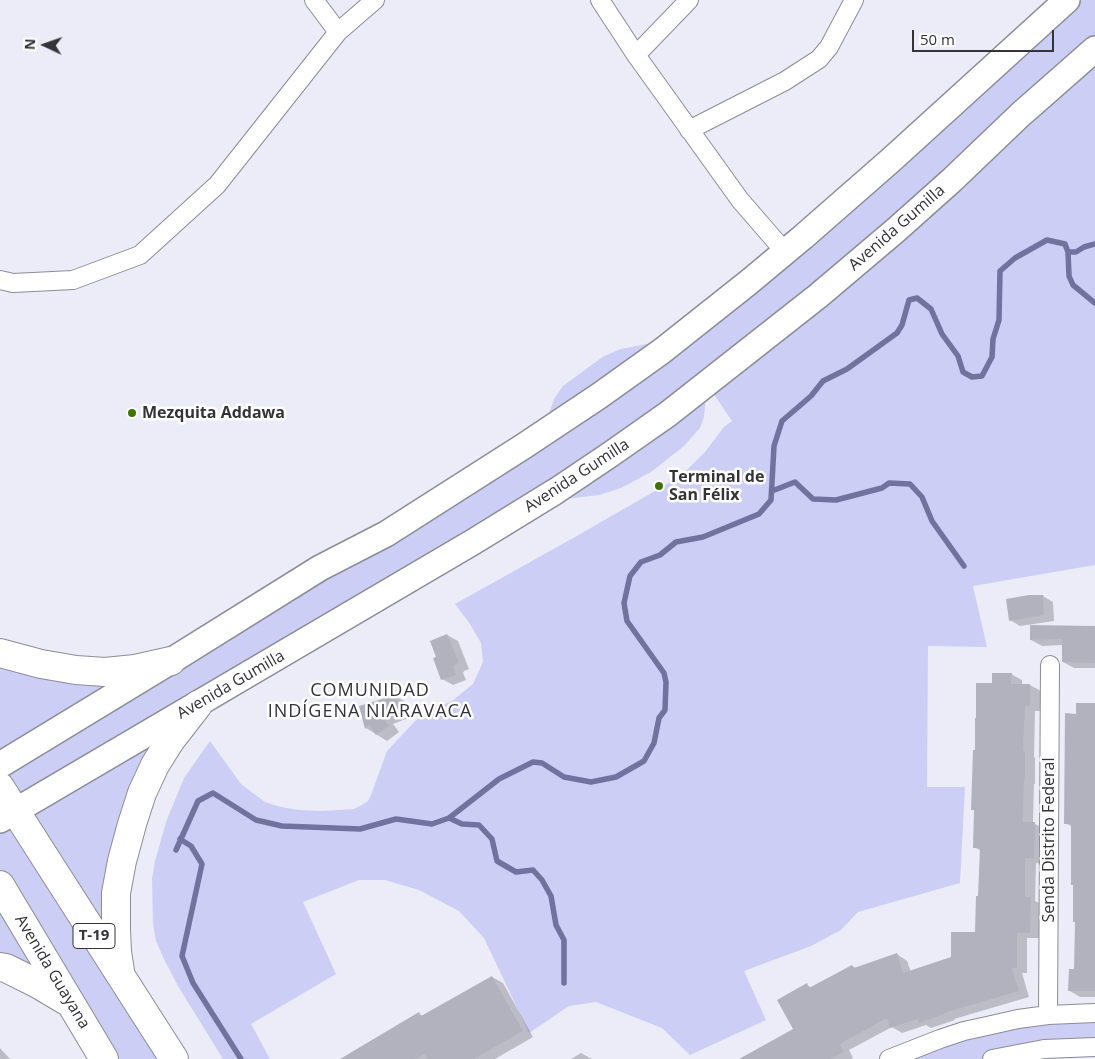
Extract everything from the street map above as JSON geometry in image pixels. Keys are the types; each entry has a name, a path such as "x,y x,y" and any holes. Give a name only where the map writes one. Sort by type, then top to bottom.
{"highway":[{"path":"0,653 41,664 76,670 105,672 135,669 171,662"},
{"path":"121,978 116,937 116,892 125,852 142,793 155,765 170,741 198,705"},
{"name":"T-19","path":"0,787 8,816 121,978 174,1059"},
{"name":"Avenida Guayana","path":"0,885 104,1059"},
{"path":"0,967 6,968 38,984 71,1004"}],"main road":[{"path":"0,764 171,662 320,568 386,534 550,429 662,351 785,252 891,160 1067,0"},
{"name":"Avenida Gumilla","path":"8,816 473,542 539,502 612,454 668,414 818,296 952,180 1020,114 1095,49"}],"street":[{"path":"314,0 338,32"},
{"path":"0,280 13,283 73,280 140,255 217,185 338,32 375,0"},
{"path":"600,0 688,130 740,200 785,252"},
{"path":"636,55 689,0"},
{"path":"688,130 785,81 819,59 829,47 854,0"},
{"name":"Senda Distrito Federal","path":"1048,1015 1050,665"},
{"path":"889,1059 964,1031 1018,1019 1048,1015 1095,1013"},
{"path":"992,1059 1044,1050 1095,1047"}],"shaded area":[{"path":"1067,0 1095,0 1095,565 973,586 987,647 928,646 927,787 965,787 960,883 858,912 841,930 811,946 744,971 766,1020 690,1055 662,1028 596,1002 569,1006 529,1033 484,938 459,911 419,890 385,880 359,880 303,902 336,974 251,1024 270,1059 223,1059 178,986 163,957 156,941 153,924 152,879 155,861 166,822 184,778 210,741 241,784 265,802 299,810 322,811 354,809 368,801 387,751 415,721 432,710 452,701 473,684 483,662 481,643 455,604 681,476 705,452 724,427 732,421 707,384 704,417 700,428 684,446 651,472 621,488 599,495 539,502 198,705 155,765 117,952 174,1059 104,1059 71,1003 0,967 0,653 135,669 542,435 554,399 563,386 604,356 621,349 677,338"},
{"path":"1095,1013 1095,1047 992,1059 889,1059 918,1047"}],"building":[{"path":"1029,595 1043,595 1044,615 1009,621 1006,599"},
{"path":"1030,625 1095,626 1095,663 1062,662 1062,639 1030,640"},
{"path":"447,634 459,663 453,666 456,675 441,680 433,658 436,657 430,641"},
{"path":"992,673 1012,673 1011,684 1030,684 1030,706 1025,706 1023,822 1035,822 1034,859 1025,858 1025,897 1031,897 1030,933 1017,933 1017,968 1012,968 1019,991 944,1013 919,1023 918,1019 890,1028 887,1018 840,1044 844,1052 830,1059 739,1059 793,1029 777,1000 807,983 809,988 852,965 854,968 897,953 903,973 951,957 951,932 975,932 980,848 973,848 974,810 971,810 973,750 975,750 976,683 992,683"},
{"path":"395,695 401,711 383,718 389,726 376,735 369,725 365,729 359,706"},
{"path":"1076,703 1095,703 1095,991 1068,991 1069,969 1074,969 1075,922 1073,922 1073,885 1071,885 1071,824 1064,824 1065,713 1076,714"},
{"path":"492,976 523,1031 474,1059 428,1059 424,1054 415,1059 340,1059 419,1012 421,1016"}],"waterway":[{"path":"176,850 198,801 213,793 256,820 282,826 360,829 396,819 432,824 449,818 499,779 533,762 542,763 564,777 591,782 616,777 644,761 654,743 659,718 665,710 666,682 664,673 627,621 624,603 630,576 641,562 660,555 676,542 703,537 759,514 771,500 774,446 782,421 811,396 823,381 847,369 897,333 902,325 909,300 917,298 931,309 942,334 958,356 963,372 972,377 982,376 992,357 993,339 999,320 1000,271 1015,258 1047,240 1065,244 1068,252 1069,276 1073,285 1095,303"},
{"path":"1068,252 1076,252 1084,247 1095,244"},
{"path":"772,491 795,482 813,499 836,500 882,488 889,483 910,484 922,497 932,521 964,566"},
{"path":"449,818 462,824 479,825 492,839 497,861 516,872 533,870 542,880 551,896 556,925 564,940 564,983"},
{"path":"180,839 191,846 202,864 182,956 193,983 241,1059"}],"place":[{"name":"Mezquita Addawa","path":"132,413"},
{"name":"Terminal de San Félix","path":"659,486"}],"district":[{"name":"COMUNIDAD INDÍGENA NIARAVACA","path":"370,701"}]}
